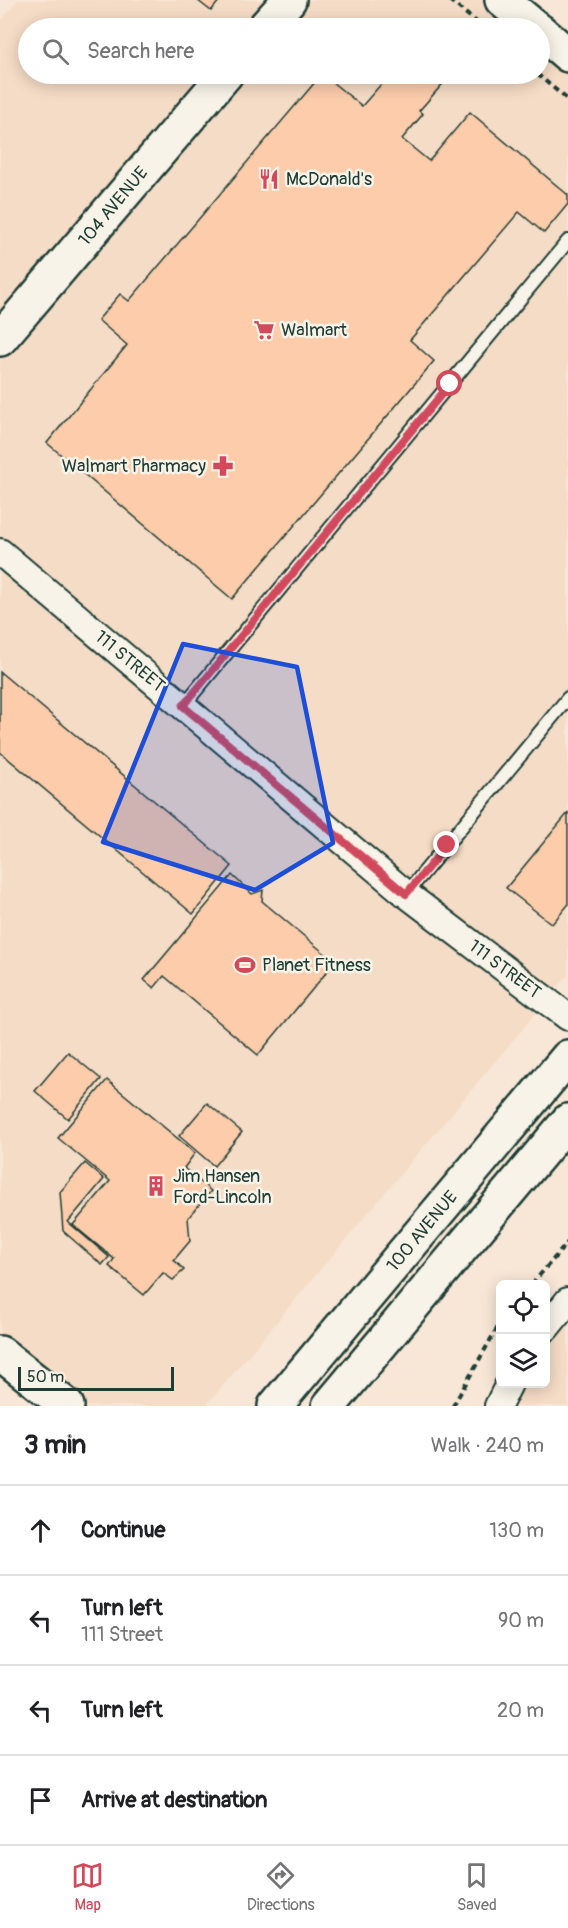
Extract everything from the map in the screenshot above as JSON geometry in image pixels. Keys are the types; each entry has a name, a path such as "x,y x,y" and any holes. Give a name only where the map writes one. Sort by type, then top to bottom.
{"main road":[{"path":"273,18 289,0"},
{"path":"502,0 524,18"},
{"path":"550,40 568,55"},
{"name":"104 AVENUE","path":"0,339 217,84"},
{"name":"100 AVENUE","path":"275,1406 568,1057"},
{"path":"329,1406 568,1120"},
{"path":"0,1353 67,1406"}],"street":[{"name":"111 STREET","path":"0,552 406,894 568,1017"},
{"path":"550,1323 568,1301"},
{"path":"498,1406 507,1388"}],"lane":[{"path":"183,706 568,242"},
{"path":"406,894 568,698"}],"path":[{"path":"449,0 472,18"},
{"path":"549,84 568,100"},
{"path":"535,1280 568,1242"},
{"path":"453,1406 496,1332"}],"highlighted area":[{"path":"183,644 297,667 333,843 255,890 103,842"}],"shaded area":[{"path":"18,0 513,0 537,18 18,18 18,84 550,84 550,28 568,42 568,975 206,1406 67,1406 0,1353 0,22"},
{"path":"568,1302 568,1406 498,1406 507,1388 550,1388 550,1324"}],"building":[{"path":"197,0 220,0 211,11"},
{"name":"Walmart","path":"313,84 334,84 362,106 381,84 443,84 419,111 423,114 402,139 429,161 470,112 568,195 568,204 544,233 519,212 410,340 434,361 232,599 47,443 127,345 98,320 120,294 129,301"},
{"path":"0,672 232,866 193,914 0,752"},
{"path":"568,813 568,905 552,924 506,888"},
{"name":"Planet Fitness","path":"232,875 252,894 263,890 262,901 335,962 258,1055 164,976 154,988 144,980"},
{"path":"68,1052 101,1079 68,1119 35,1091"},
{"name":"Jim Hansen Ford-Lincoln","path":"107,1080 195,1153 184,1168 211,1191 188,1218 190,1241 174,1260 184,1270 173,1280 163,1273 144,1295 109,1266 114,1259 73,1225 110,1181 58,1138"},
{"path":"207,1103 242,1132 214,1166 179,1136"},
{"path":"85,1163 104,1179 68,1222 109,1257 102,1265 63,1231 60,1192"}],"place":[{"name":"McDonald's","path":"269,179"},
{"name":"Walmart","path":"264,330"},
{"name":"Walmart Pharmacy","path":"223,466"},
{"name":"Planet Fitness","path":"245,965"},
{"name":"Jim Hansen Ford-Lincoln","path":"156,1186"}],"route":[{"path":"447,845 406,894 183,706 450,384"}]}
